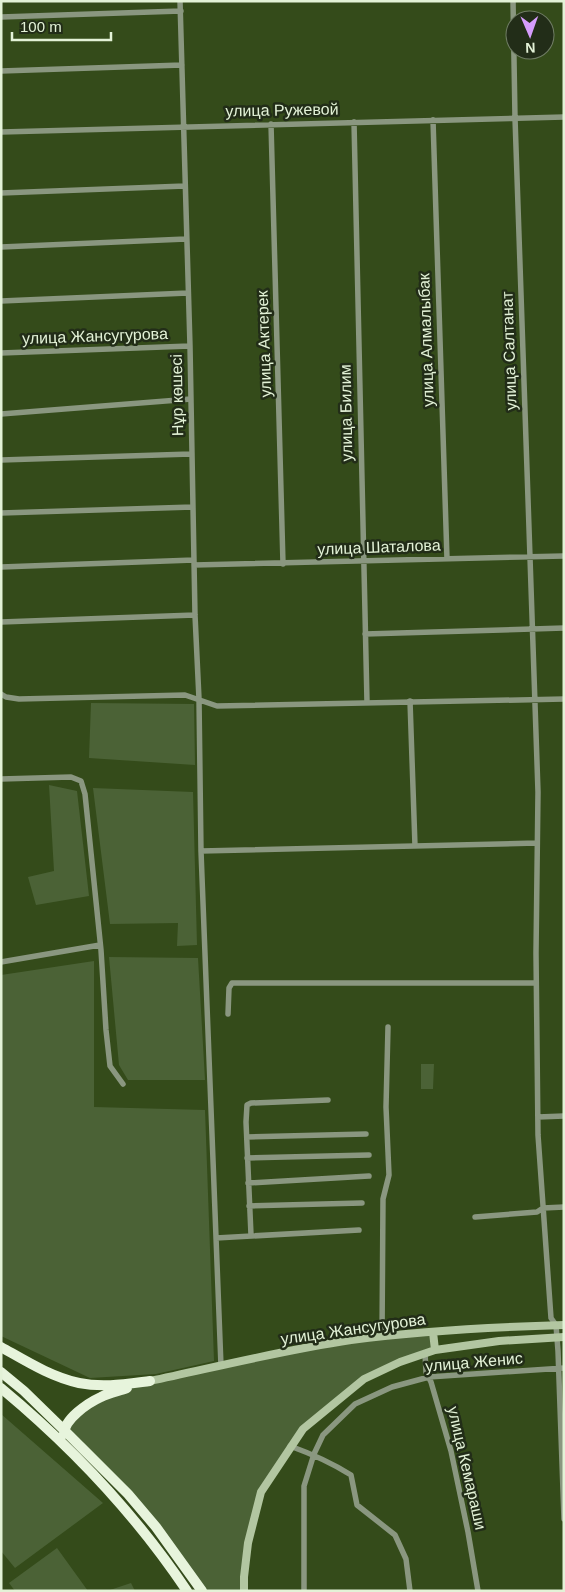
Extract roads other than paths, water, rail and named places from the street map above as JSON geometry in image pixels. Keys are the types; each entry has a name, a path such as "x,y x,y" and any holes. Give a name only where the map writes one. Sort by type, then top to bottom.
{"highway":[{"path":"1,1347 44,1371 79,1383 108,1386 150,1381"},
{"path":"1,1372 24,1391 128,1494 161,1534 202,1591"},
{"path":"77,1457 64,1437 64,1430 70,1418 101,1396 150,1381"},
{"path":"1,1388 77,1457 106,1487 141,1528 188,1591"}],"main road":[{"name":"улица Жансугурова","path":"150,1381 277,1353 351,1340 433,1332 560,1325"},
{"path":"433,1332 435,1350"},
{"name":"улица Жансугурова","path":"244,1591 248,1543 261,1492 303,1429 364,1379 400,1362 435,1350 489,1342 560,1337"}],"street":[{"name":"Нұр көшесі","path":"180,1 190,346 195,615 199,699 201,851 221,1366"},
{"name":"улица Салтанат","path":"513,1 538,792 536,983 538,1117 551,1318 560,1325 564,1519"},
{"path":"1,17 180,11"},
{"path":"1,71 182,65"},
{"name":"улица Ружевой","path":"1,132 564,117"},
{"name":"улица Алмалыбак","path":"433,120 447,559"},
{"name":"улица Билим","path":"354,122 367,702"},
{"name":"улица Актерек","path":"271,124 283,564"},
{"path":"1,193 185,186"},
{"path":"1,246 186,238"},
{"path":"1,301 188,293"},
{"name":"улица Жансугурова","path":"1,353 190,346"},
{"path":"1,414 191,399"},
{"path":"1,460 191,454"},
{"path":"1,513 193,507"},
{"name":"улица Шаталова","path":"1,567 194,562 283,564 564,556"},
{"path":"1,622 195,615"},
{"path":"365,634 564,628"},
{"path":"1,694 6,697 19,699"},
{"path":"1,699 185,695 216,706 564,699"},
{"path":"410,701 415,846"},
{"path":"1,780 71,777 81,782 85,794 110,1066 123,1084"},
{"path":"201,851 537,843"},
{"path":"1,962 100,945"},
{"path":"228,1014 229,988 232,983 536,983"},
{"path":"382,1337 383,1200 389,1175 386,1107 388,1027"},
{"path":"251,1235 246,1110 250,1104 328,1100"},
{"path":"538,1117 564,1116"},
{"path":"246,1137 366,1134"},
{"path":"247,1158 369,1155"},
{"path":"248,1183 369,1176"},
{"path":"249,1206 362,1203"},
{"path":"475,1217 537,1212 543,1208 564,1207"},
{"path":"216,1238 359,1230"},
{"name":"улица Кемараши","path":"425,1353 426,1372 451,1450 478,1591"},
{"name":"улица Женис","path":"304,1591 304,1486 314,1454 324,1435 355,1404 392,1387 428,1377 561,1369"},
{"path":"290,1446 314,1454 352,1475 357,1505 395,1534 406,1558 410,1591"}]}
